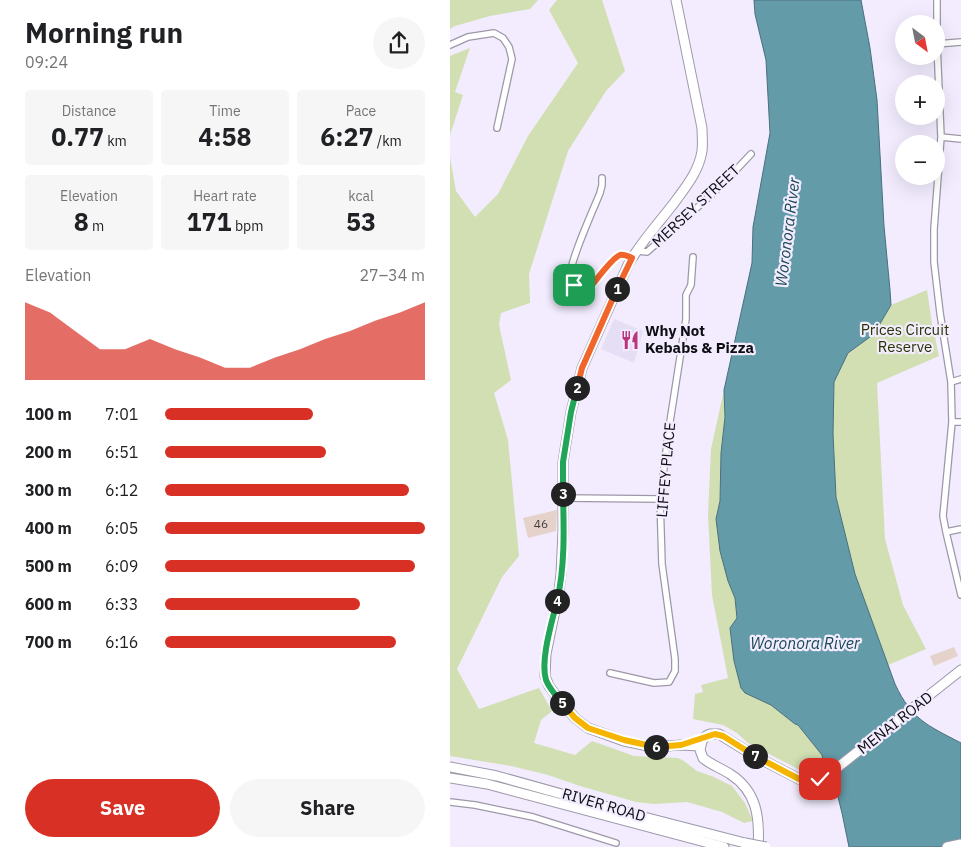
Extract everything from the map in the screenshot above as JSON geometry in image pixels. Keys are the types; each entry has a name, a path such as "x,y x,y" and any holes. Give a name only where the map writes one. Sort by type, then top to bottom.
{"street":[{"path":"676,0 702,128 702,153 690,182 635,254 582,368 571,412 563,462 562,574 546,654 545,676 557,697 575,718 588,728 653,747 700,746"},
{"path":"936,0 936,15"},
{"path":"450,45 468,38 494,32 503,38 509,47 512,59 497,128"},
{"path":"945,43 961,42"},
{"path":"938,65 941,135"},
{"path":"945,137 961,139"},
{"name":"MERSEY STREET","path":"602,178 600,192 574,258 570,274 572,282 580,288 592,285 618,256 647,252 720,187 751,154"},
{"path":"937,185 934,262 951,382 952,422 943,516 961,595"},
{"name":"LIFFEY PLACE","path":"610,673 654,683 670,682 675,671 662,564 660,499 686,319 686,295 690,285 693,258"},
{"path":"951,382 961,379"},
{"path":"952,422 961,422"},
{"path":"563,498 660,499"},
{"path":"946,532 961,529"},
{"name":"MENAI ROAD","path":"706,736 719,734 752,755 799,779 806,781 820,779 828,775 961,670"},
{"path":"681,745 706,736"},
{"path":"703,758 700,754 700,746 706,736"},
{"path":"681,745 734,776 743,785 756,809 759,822 758,847"},
{"name":"RIVER ROAD","path":"450,767 497,776 644,817 766,847"},
{"name":"RIVER ROAD","path":"450,778 487,784 724,847"},
{"path":"450,802 533,817 616,843"},
{"path":"699,841 707,847"},
{"path":"947,847 961,844"}],"shaded area":[{"path":"614,319 643,331 634,363 601,349"}],"green space":[{"path":"450,0 538,0 530,9 490,16 450,29"},
{"path":"557,0 602,0 625,71 606,91 568,151 529,274 530,303 501,313 499,325 511,380 494,393 508,440 519,556 502,577 457,669 479,709 539,688 552,711 541,720 534,743 575,755 592,741 634,756 678,758 697,771 732,786 745,803 753,821 744,823 722,812 687,802 654,804 636,802 548,775 511,766 450,756 450,157 456,191 475,217 498,194 528,136 578,63 549,10"},
{"path":"470,48 455,92 463,95 450,135 450,56"},
{"name":"Prices Circuit Reserve","path":"927,290 939,356 877,383 885,539 903,605 926,649 888,665 855,574 836,497 833,434 834,382 848,353 874,334 891,305"},
{"path":"724,390 725,417 721,453 720,501 716,519 728,581 735,598 737,618 730,628 734,661 741,688 745,693 771,705 798,725 822,755 825,769 822,772 807,773 748,743 737,733 723,725 693,719 695,694 703,692 701,685 728,678 712,595 708,515 711,449"}],"water":[{"name":"Woronora River","path":"754,0 861,0 877,100 884,226 891,305 874,334 848,353 834,382 833,434 836,497 855,574 901,696 914,714 930,726 961,743 961,847 849,847 834,781 825,769 822,755 798,725 771,705 745,693 741,688 734,661 730,628 737,618 735,598 720,551 716,519 720,501 721,453 725,417 724,390 752,263 753,227 770,133 766,60 755,14"}],"building":[{"path":"557,510 556,531 528,538 523,518"},
{"path":"954,647 958,656 934,666 930,656"}],"place":[{"name":"Why Not Kebabs & Pizza","path":"630,340"}],"route":[{"path":"574,285 580,288 588,287 618,256 625,255 632,258 582,368 571,412 563,462 562,574 545,662 545,676 549,686 575,718 588,728 653,747 681,745 710,734 719,734 752,755 799,779 806,781 820,779"}]}
